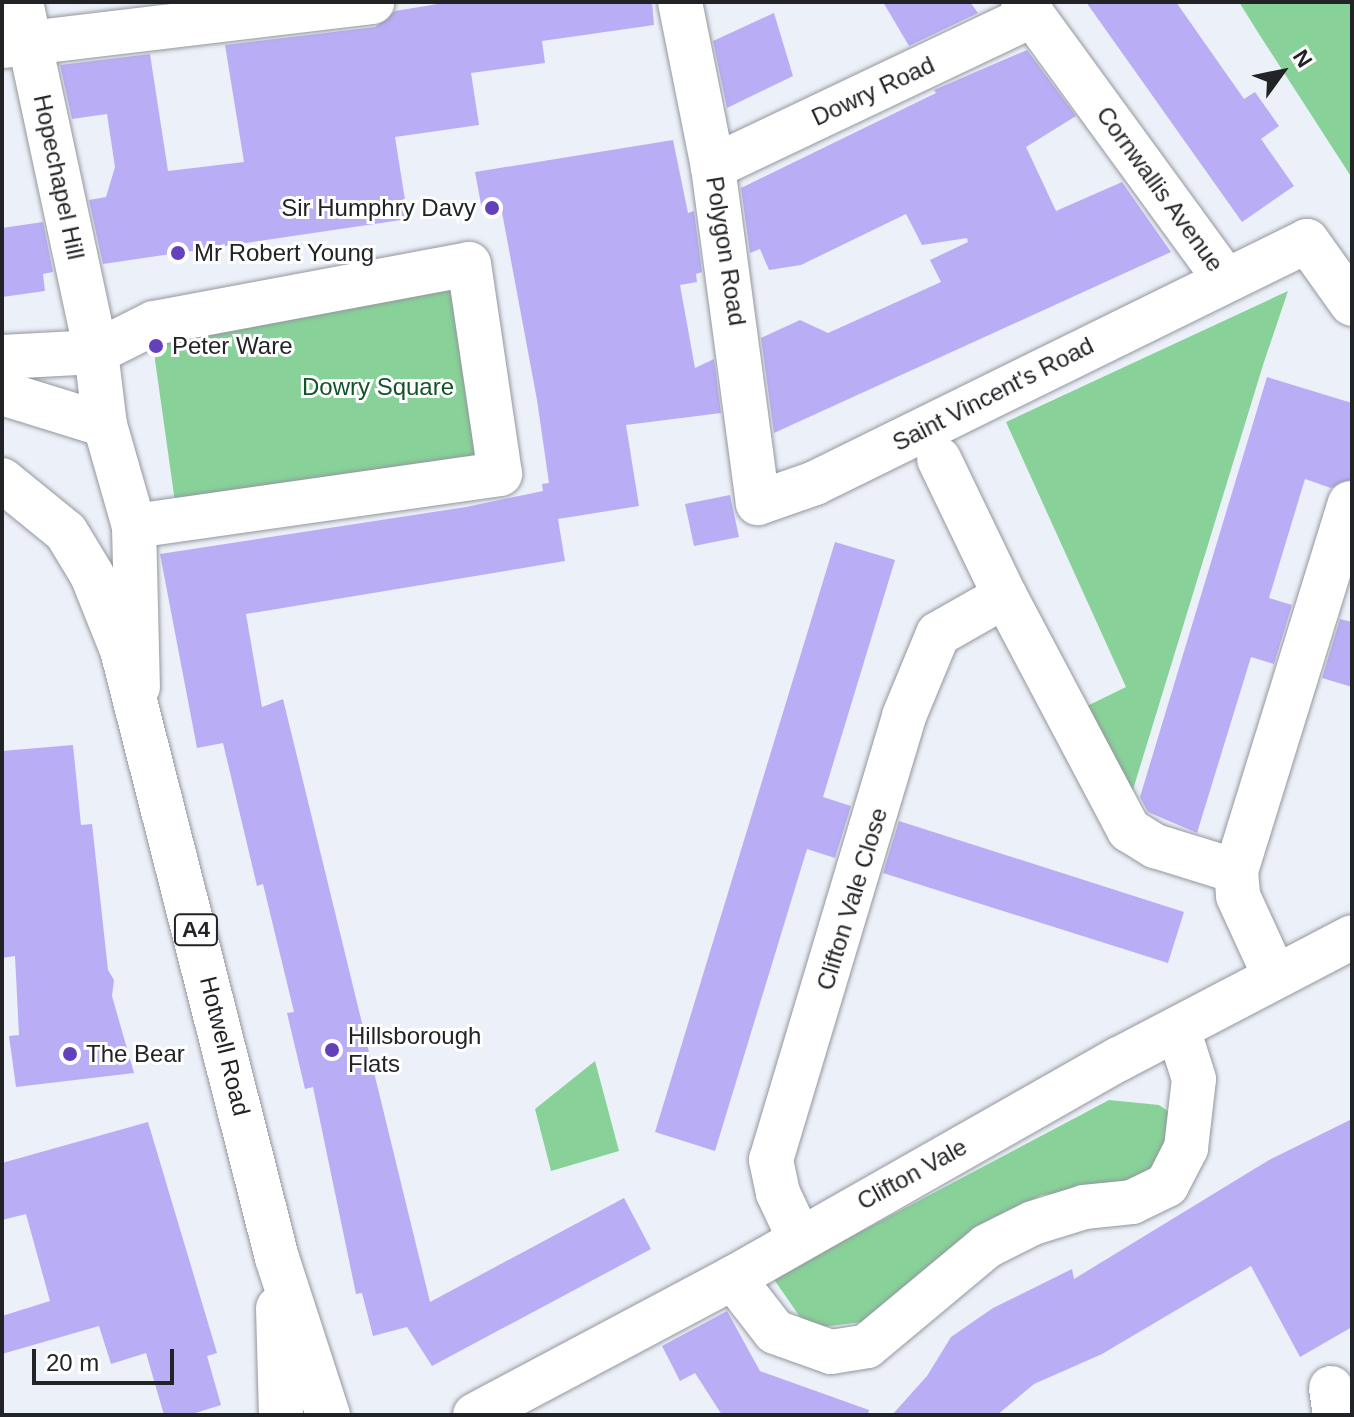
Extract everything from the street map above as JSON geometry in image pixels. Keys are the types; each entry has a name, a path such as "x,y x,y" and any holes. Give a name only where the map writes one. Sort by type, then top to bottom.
{"street":[{"path":"18,30 372,2"},
{"name":"Polygon Road","path":"680,2 713,167 758,503"},
{"name":"Dowry Road","path":"713,167 1028,8"},
{"name":"Cornwallis Avenue","path":"1028,8 1225,279 1307,241 1352,304"},
{"name":"Hopechapel Hill","path":"18,30 96,352 105,425 134,526 139,709"},
{"path":"2,357 96,352 154,323 469,264 500,474 134,526"},
{"name":"Saint Vincent's Road","path":"758,503 815,483 1225,279"},
{"path":"2,393 105,425"},
{"path":"939,459 1005,596 1129,830 1155,846 1236,871"},
{"name":"Hotwell Road","path":"2,480 66,532 86,565 112,624 139,709 277,1258 328,1415"},
{"path":"1275,977 1238,896 1236,871 1338,586 1350,503"},
{"name":"Clifton Vale Close","path":"799,1238 778,1193 771,1160 904,716 936,637 1005,596"},
{"name":"Clifton Vale","path":"475,1415 733,1278 799,1238 1178,1029 1352,937"},
{"path":"733,1278 775,1332 831,1352 867,1346 987,1246 1033,1223 1084,1207 1132,1202 1167,1185 1186,1148 1194,1079 1178,1029"},
{"path":"277,1258 281,1415"}],"green space":[{"path":"1239,2 1352,2 1352,178 1259,34"},
{"name":"Dowry Square","path":"455,289 481,456 175,502 155,360 156,346 163,336"},
{"path":"1288,291 1128,806 1083,708 1126,687 1006,422"},
{"path":"595,1061 619,1151 551,1171 535,1109"},
{"path":"1109,1100 1159,1105 1169,1112 1171,1155 1131,1185 1042,1195 992,1218 862,1322 822,1327 800,1317 773,1278"}],"building":[{"path":"450,2 652,2 654,25 542,41 545,63 471,73 479,125 395,137 408,219 103,264 89,200 106,197 115,167 107,114 72,119 60,65 150,54 168,171 244,162 225,45 375,27 395,11"},
{"path":"883,2 970,2 978,13 909,46"},
{"path":"1086,2 1176,2 1244,99 1255,92 1279,126 1261,139 1294,186 1242,222"},
{"path":"774,13 793,76 727,108 713,41"},
{"path":"1027,50 1076,116 1026,147 1056,211 1122,182 1171,252 774,433 761,338 800,320 828,333 941,282 930,260 968,242 967,238 922,245 906,214 801,265 769,270 760,249 750,253 741,188 936,93 934,90"},
{"path":"673,140 688,213 694,211 702,272 696,274 697,282 680,285 695,368 714,359 721,413 626,425 639,506 558,519 565,561 246,614 262,707 283,699 430,1302 624,1198 651,1249 432,1366 407,1327 373,1336 362,1293 356,1294 313,1087 305,1089 287,1013 294,1012 263,884 257,886 223,743 197,748 160,554 466,507 543,491 542,484 549,483 537,400 501,207 482,210 475,172"},
{"path":"43,222 53,272 43,274 45,291 2,297 2,228"},
{"path":"1267,377 1352,403 1352,479 1331,488 1305,479 1269,598 1292,605 1274,664 1251,657 1197,833 1148,812 1140,797"},
{"path":"730,495 739,537 694,546 685,504"},
{"path":"835,542 895,560 823,797 851,806 835,858 807,849 715,1151 655,1132"},
{"path":"1340,619 1352,622 1352,687 1322,678"},
{"path":"73,745 81,825 92,824 108,970 114,980 112,996 134,1073 16,1087 9,1036 19,1035 15,956 2,958 2,751"},
{"path":"899,821 1184,912 1168,963 883,873"},
{"path":"1352,1119 1352,1327 1300,1357 1251,1266 1102,1354 1034,1384 997,1415 892,1415 927,1376 951,1337 993,1308 1072,1269 1074,1279 1269,1160"},
{"path":"148,1122 217,1353 207,1356 221,1405 189,1415 164,1415 146,1353 111,1364 99,1326 2,1354 2,1316 50,1301 26,1214 2,1220 2,1163"},
{"path":"727,1311 760,1371 869,1410 868,1415 722,1415 695,1373 680,1381 662,1346"}],"place":[{"name":"Sir Humphry Davy","path":"492,208"},
{"name":"Mr Robert Young","path":"178,253"},
{"name":"Peter Ware","path":"156,346"},
{"name":"Hillsborough Flats","path":"332,1050"},
{"name":"The Bear","path":"70,1054"}]}
